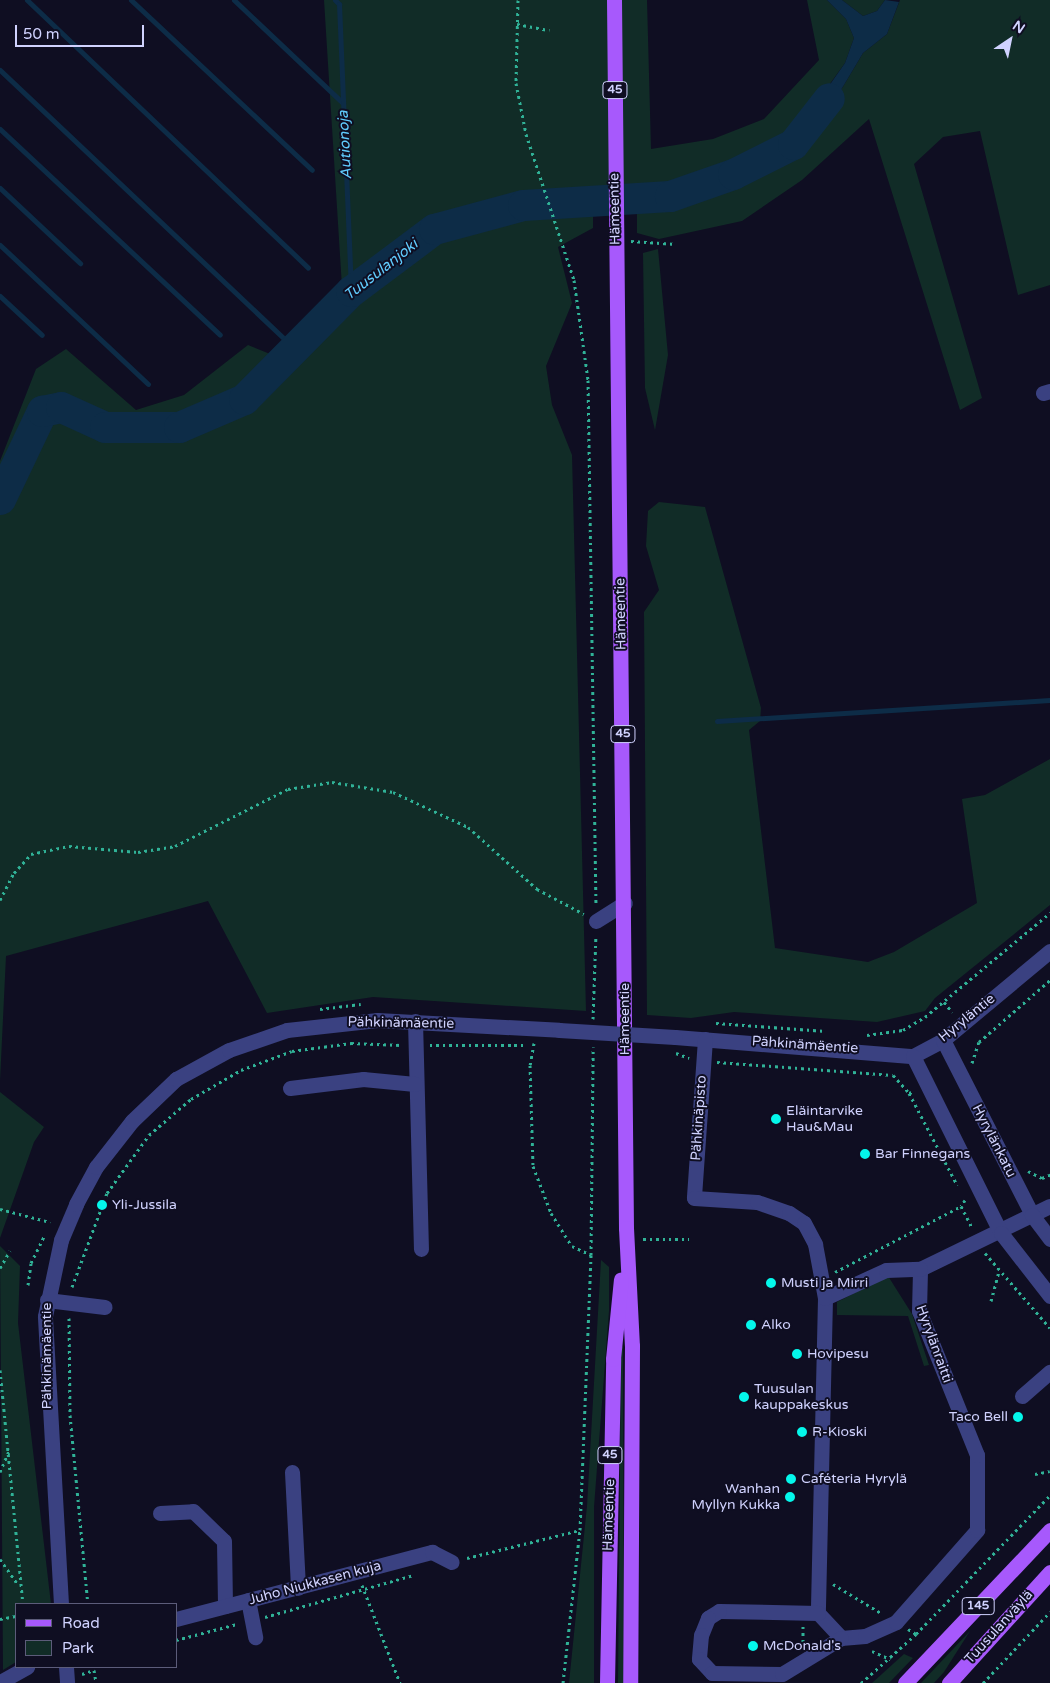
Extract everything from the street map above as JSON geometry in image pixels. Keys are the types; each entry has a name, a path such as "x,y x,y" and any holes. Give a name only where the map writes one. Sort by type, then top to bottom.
{"main road":[{"name":"Hämeentie","path":"614,0 625,903 626,1228 632,1346 630,1683"},
{"name":"Hämeentie","path":"607,1683 613,1359 626,1228"},
{"name":"Tuusulanväylä","path":"905,1683 1050,1530"},
{"name":"Tuusulanväylä","path":"949,1683 1050,1572"}],"street":[{"path":"596,921 625,903"},
{"name":"Hyryläntie","path":"913,1056 943,1040 1050,951"},
{"path":"415,1021 414,1045 421,1249"},
{"name":"Pähkinämäentie","path":"61,1603 47,1414 47,1300 61,1240 96,1167 132,1120 176,1080 229,1050 287,1030 336,1022 415,1021 874,1050 913,1056"},
{"name":"Pähkinäpisto","path":"705,1039 694,1198 757,1202 804,1224 815,1244 825,1298"},
{"name":"Hyrylänkatu","path":"943,1040 1032,1214 1050,1240"},
{"path":"913,1056 1001,1233 1050,1296"},
{"path":"290,1088 362,1079 416,1084"},
{"path":"841,1638 818,1613 825,1298 886,1270 920,1270 1001,1233 1032,1214 1050,1206"},
{"name":"Hyrylänraitti","path":"896,1622 976,1530 979,1474 977,1455 919,1311 920,1270"},
{"path":"47,1300 104,1307"},
{"path":"1022,1396 1050,1372"},
{"path":"292,1472 298,1588"},
{"path":"160,1513 193,1511 224,1541 224,1606"},
{"name":"Juho Niukkasen kuja","path":"178,1618 432,1552 452,1562"},
{"path":"248,1600 255,1637"},
{"path":"818,1613 719,1611 708,1618 701,1635 699,1659 712,1673 782,1674 841,1638 865,1636 896,1622"},
{"path":"0,1682 26,1668"},
{"path":"66,1668 67,1683"}],"path":[{"path":"518,0 516,83 541,182 574,280 588,380 596,921 593,1024"},
{"path":"517,24 549,30"},
{"path":"616,240 676,244"},
{"path":"0,900 14,873 31,854 69,846 138,852 175,846 288,789 332,782 393,792 468,827 537,889 596,921"},
{"path":"864,1036 903,1030 925,1018 1050,913"},
{"path":"315,1010 366,1004"},
{"path":"712,1023 836,1032"},
{"path":"534,1042 530,1065 533,1166 551,1213 572,1246 591,1255"},
{"path":"88,1603 70,1415 70,1303 86,1243 107,1192 150,1135 191,1099 241,1070 292,1051 351,1043 511,1047 544,1042"},
{"path":"563,1683 580,1530 591,1255 593,1043"},
{"path":"973,1063 977,1071"},
{"path":"1024,1163 1035,1175 1050,1175"},
{"path":"0,1209 50,1222"},
{"path":"28,1285 31,1263 54,1214"},
{"path":"643,1239 689,1239"},
{"path":"0,1268 10,1251"},
{"path":"991,1301 999,1272"},
{"path":"0,1370 10,1448 19,1585 23,1603"},
{"path":"0,1472 10,1448"},
{"path":"1035,1474 1050,1471"},
{"path":"860,1683 890,1659 916,1634 1050,1495"},
{"path":"452,1562 580,1530"},
{"path":"0,1559 19,1585"},
{"path":"358,1572 400,1683"},
{"path":"178,1640 364,1592 417,1574"},
{"path":"818,1583 834,1584 916,1634"},
{"path":"983,1683 1050,1612"},
{"path":"0,1619 15,1616"},
{"path":"861,1650 880,1651 890,1659"}],"green space":[{"path":"324,0 647,0 651,149 713,139 764,119 819,60 807,0 827,0 846,19 854,38 845,63 824,92 835,100 863,53 887,34 900,0 1050,0 1050,285 1018,295 980,131 943,137 914,164 982,398 960,410 869,119 802,180 742,221 659,239 637,233 637,196 593,197 593,228 558,247 572,303 546,366 552,405 572,455 586,1011 373,997 267,1013 208,901 6,956 0,1081 0,461 36,369 66,349 136,410 184,395 248,345 275,356 290,347 342,287"},
{"path":"842,0 885,0 877,11 863,16"},
{"path":"658,249 668,355 655,430 645,388 643,253"},
{"path":"659,502 705,507 761,708 760,721 749,730 775,948 868,962 894,952 977,903 962,799 985,795 1050,759 1050,905 935,998 925,1011 877,1022 734,1012 691,1018 647,1015 644,612 659,590 646,546 648,511"},
{"path":"0,1092 44,1127 34,1142 0,1238"},
{"path":"0,1246 20,1266 18,1323 51,1603 15,1603 15,1663 3,1670"},
{"path":"601,1260 609,1267 609,1311 594,1507 594,1683 569,1683 587,1506"},
{"path":"888,1276 912,1314 929,1365 924,1366 908,1316 837,1315 837,1302"},
{"path":"623,1346 624,1683 618,1683 621,1349"},
{"path":"970,1631 944,1672 934,1683 921,1683"},
{"path":"904,1654 913,1658 889,1683 872,1683"}],"water":[{"path":"827,0 842,0 863,16 877,11 885,0 899,2 887,34 863,53 835,100 824,93 845,63 854,38 846,19"}],"waterway":[{"path":"27,0 308,268"},
{"path":"131,0 312,170"},
{"path":"234,0 343,103"},
{"name":"Autionoja","path":"335,0 339,4 351,291"},
{"path":"0,70 294,348"},
{"name":"Tuusulanjoki","path":"0,499 42,411 61,407 105,427 179,427 244,399 351,291 434,229 523,205 670,196 733,174 793,144 829,98"},
{"path":"0,129 220,335"},
{"path":"0,188 80,263"},
{"path":"0,245 148,384"},
{"path":"0,296 42,335"},
{"path":"717,721 1050,700"}],"place":[{"name":"Eläintarvike Hau&Mau","path":"776,1119"},
{"name":"Bar Finnegans","path":"865,1154"},
{"name":"Yli-Jussila","path":"102,1205"},
{"name":"Musti ja Mirri","path":"771,1283"},
{"name":"Alko","path":"751,1325"},
{"name":"Hovipesu","path":"797,1354"},
{"name":"Tuusulan kauppakeskus","path":"744,1397"},
{"name":"Taco Bell","path":"1018,1417"},
{"name":"R-Kioski","path":"802,1432"},
{"name":"Caféteria Hyrylä","path":"791,1479"},
{"name":"Wanhan Myllyn Kukka","path":"790,1497"},
{"name":"McDonald's","path":"753,1646"}]}
